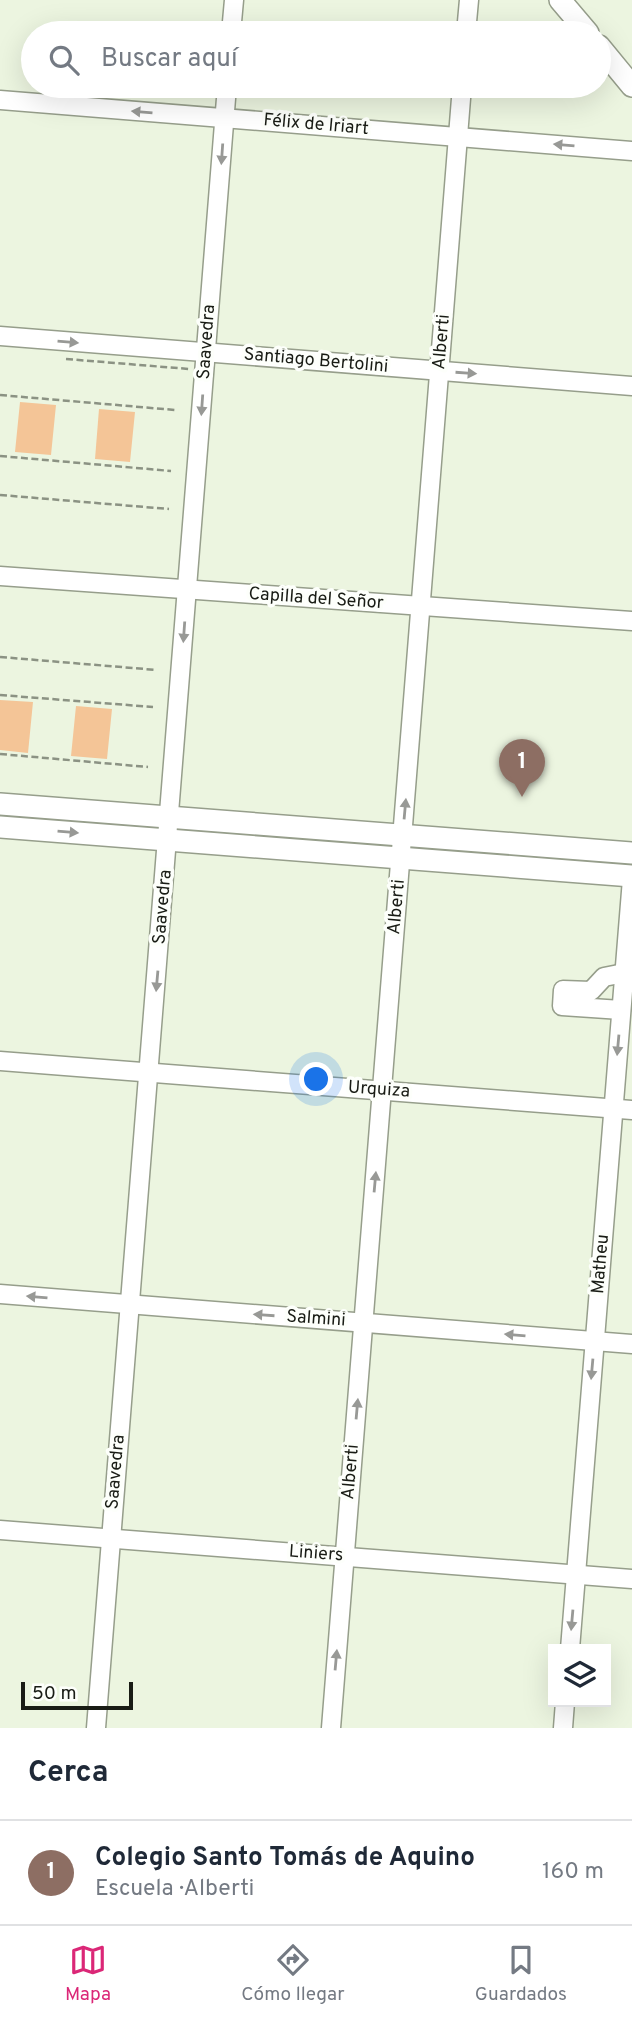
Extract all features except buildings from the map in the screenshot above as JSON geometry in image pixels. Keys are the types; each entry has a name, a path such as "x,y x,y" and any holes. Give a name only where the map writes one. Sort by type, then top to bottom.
{"main road":[{"path":"560,0 578,21"},
{"path":"611,61 632,86"},
{"path":"0,804 632,853"},
{"path":"0,827 632,878"}],"street":[{"path":"232,21 234,0"},
{"path":"467,21 469,0"},
{"name":"Saavedra","path":"96,1728 226,98"},
{"name":"Alberti","path":"331,1728 461,98"},
{"name":"Félix de Iriart","path":"0,100 632,151"},
{"name":"Santiago Bertolini","path":"0,336 632,386"},
{"name":"Capilla del Señor","path":"0,576 632,621"},
{"name":"Matheu","path":"570,1644 632,878"},
{"path":"621,1010 562,1006 563,990 591,991 604,977 624,973"},
{"name":"Urquiza","path":"0,1061 632,1110"},
{"name":"Salmini","path":"0,1294 632,1344"},
{"name":"Liniers","path":"0,1530 632,1579"},
{"path":"563,1728 565,1707"}],"path":[{"path":"55,358 191,369"},
{"path":"0,395 175,410"},
{"path":"0,456 171,471"},
{"path":"0,495 169,509"},
{"path":"0,657 157,670"},
{"path":"0,695 153,708"},
{"path":"0,754 148,766"}],"shaded area":[{"path":"20,402 56,405 51,455 15,452"},
{"path":"99,409 135,412 130,462 95,459"},
{"path":"0,700 33,702 28,753 0,750"},
{"path":"76,706 112,709 107,759 71,756"}],"place":[{"name":"Colegio Santo Tomás de Aquino","path":"522,797"}]}
